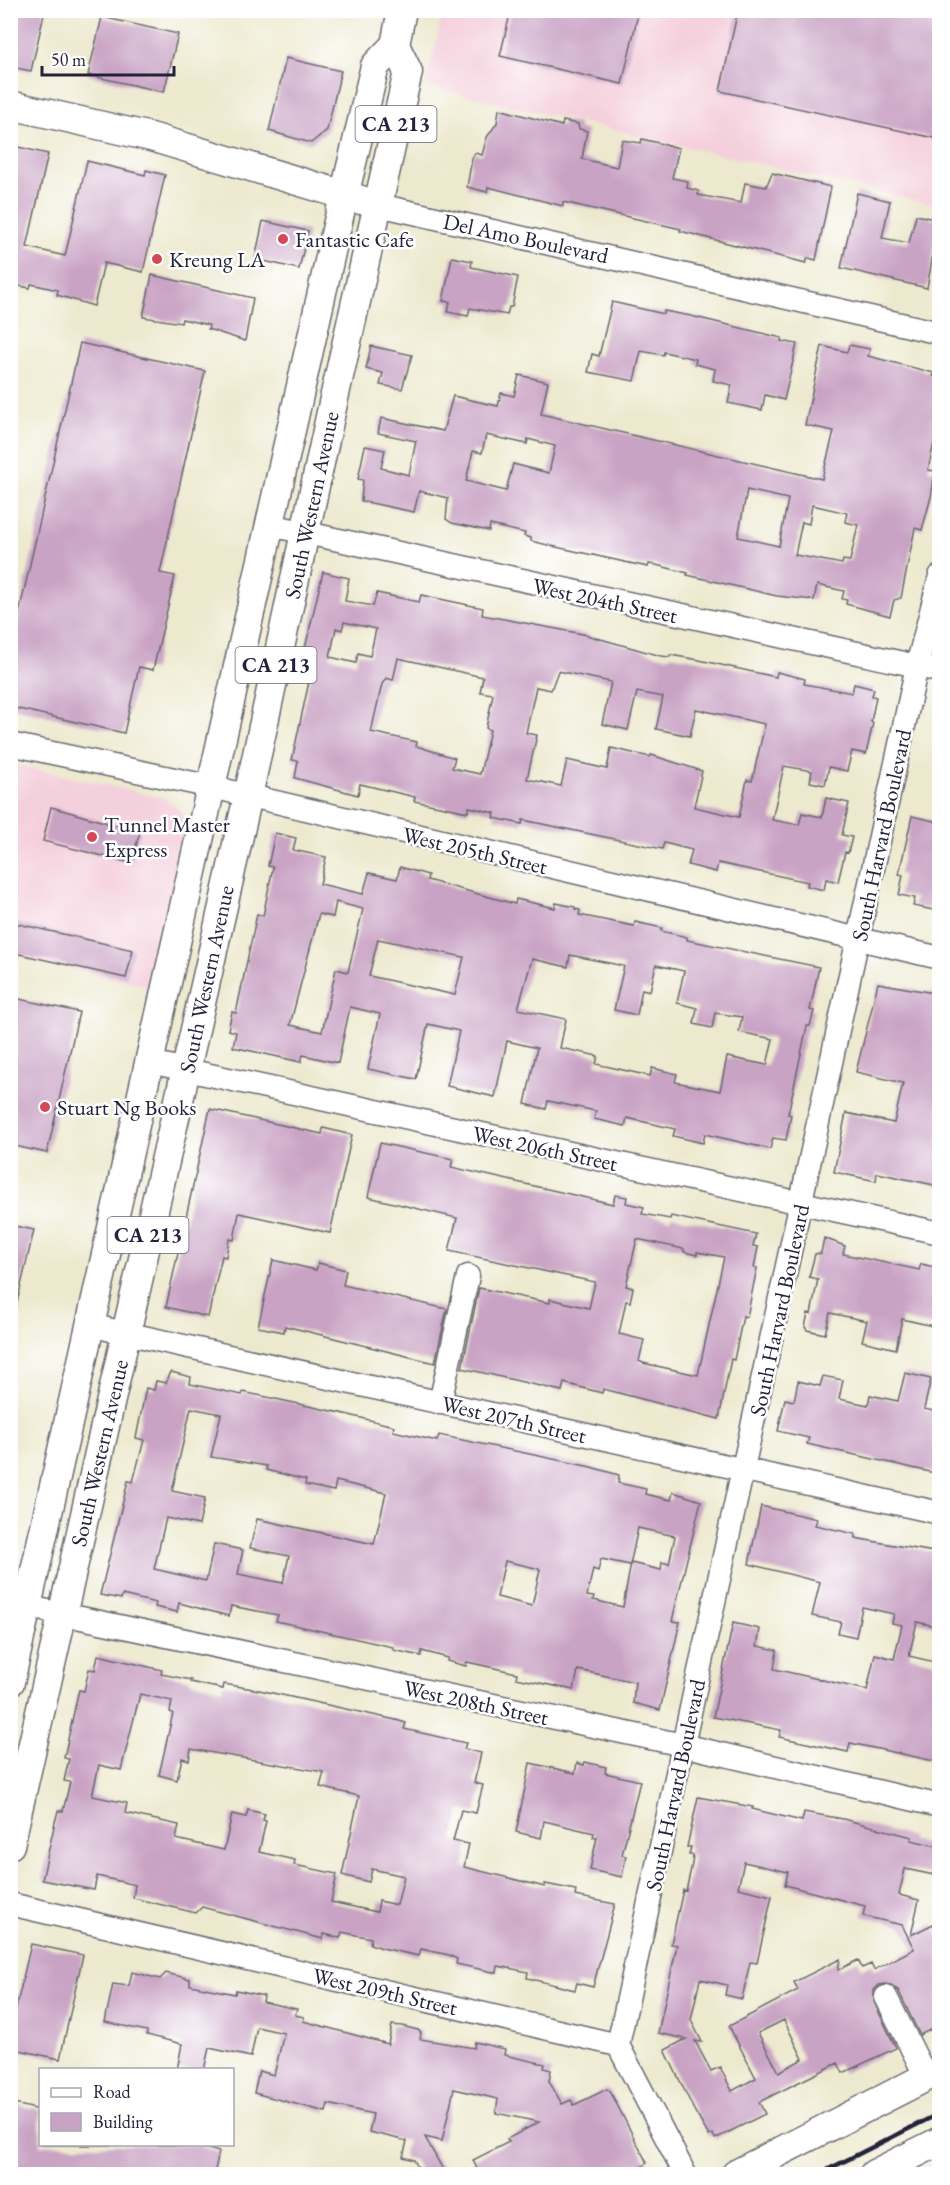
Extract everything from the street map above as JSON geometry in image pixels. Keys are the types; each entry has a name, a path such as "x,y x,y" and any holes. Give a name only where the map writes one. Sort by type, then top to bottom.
{"main road":[{"path":"395,45 402,10"},
{"name":"South Western Avenue","path":"10,1682 19,1605 150,1062 375,66 395,45 408,72 248,796 10,1845"},
{"name":"Del Amo Boulevard","path":"10,105 151,137 379,205"},
{"path":"736,2175 932,2074"},
{"path":"874,2175 939,2141"}],"street":[{"name":"Del Amo Boulevard","path":"379,205 939,333"},
{"name":"West 204th Street","path":"270,525 939,671"},
{"name":"South Harvard Boulevard","path":"618,2045 917,666 939,576"},
{"name":"West 205th Street","path":"10,744 212,787 939,958"},
{"name":"West 206th Street","path":"150,1062 939,1233"},
{"path":"440,1403 468,1276"},
{"name":"West 207th Street","path":"88,1325 939,1513"},
{"name":"West 208th Street","path":"19,1605 683,1745 939,1806"},
{"name":"West 209th Street","path":"10,1904 618,2045"},
{"path":"886,1997 932,2074"},
{"path":"618,2045 685,2175"}],"shaded area":[{"path":"443,11 939,11 939,206 426,86"},
{"path":"11,764 165,798 180,810 187,830 152,987 11,955"}],"building":[{"path":"10,10 45,10 31,71 10,67"},
{"path":"511,10 639,10 622,84 500,56"},
{"path":"738,10 939,10 939,139 720,91"},
{"path":"102,17 178,34 164,92 88,75"},
{"path":"286,58 341,71 327,130 311,143 269,131"},
{"path":"499,109 562,126 563,121 578,124 579,129 587,131 582,159 617,167 622,140 641,143 642,139 679,148 672,178 688,181 687,188 699,191 698,195 741,203 745,183 766,187 772,173 831,187 816,260 808,258 806,263 680,231 681,229 563,202 563,206 488,187 487,192 467,187 472,158 475,153 482,155 487,137 497,123"},
{"path":"14,146 48,154 27,247 65,256 87,161 145,175 146,170 165,175 143,272 104,263 94,306 57,295 58,290 31,284 30,288 10,284 10,160"},
{"path":"857,193 890,201 882,238 909,243 916,215 939,220 927,288 841,268"},
{"name":"Fantastic Cafe","path":"263,221 308,231 299,269 255,259"},
{"path":"452,257 472,261 471,267 518,277 512,307 509,307 507,315 470,308 468,316 448,312 450,302 443,301"},
{"path":"152,275 253,298 245,341 208,329 209,325 182,319 181,323 143,317"},
{"path":"612,302 664,314 664,311 691,316 782,338 781,341 797,344 784,400 765,395 762,410 728,403 732,385 713,381 715,369 695,364 696,359 664,352 663,355 641,351 634,381 588,372 592,354 599,356"},
{"path":"80,343 205,371 160,573 175,576 153,670 139,667 124,733 10,707 10,653"},
{"path":"849,345 870,349 868,356 934,373 933,376 939,377 939,420 928,470 935,471 931,497 922,530 915,528 901,598 894,600 890,616 846,604 847,600 842,599 844,591 817,585 814,600 777,596 687,575 688,573 656,565 649,564 648,567 531,541 531,538 524,536 525,533 490,525 489,531 452,523 446,519 448,498 419,491 414,512 361,501 363,480 358,479 365,446 385,450 381,468 409,475 416,441 378,433 381,418 443,431 453,396 498,406 501,393 514,396 519,375 548,382 541,414 822,479 834,431 805,425 822,346 847,352","holes":["486,435 527,444 528,439 555,446 549,473 513,464 506,491 466,481 473,451 482,453","747,490 788,499 779,546 738,537","812,505 847,513 845,522 858,525 850,561 843,560 842,564 795,555 802,522 809,524"]},
{"path":"371,346 412,355 402,389 380,385 383,373 366,369"},
{"path":"323,572 349,578 345,601 373,606 377,593 419,602 421,595 483,608 482,615 583,634 661,656 670,657 670,655 699,660 776,677 777,672 805,679 804,684 852,693 854,684 874,689 872,696 876,697 871,722 873,723 866,754 852,751 847,771 829,767 825,785 810,782 812,771 784,766 772,820 799,825 802,813 822,817 826,798 849,803 842,835 852,837 848,853 845,852 838,882 826,879 824,890 807,886 808,882 718,863 716,872 688,865 692,850 664,843 662,849 523,820 522,824 494,818 495,813 469,807 468,812 414,801 415,797 360,784 358,795 295,778 298,761 292,760 313,663 302,661","holes":["344,622 376,629 370,656 358,653 356,663 330,657 336,628 342,630","398,658 483,677 480,692 493,694 486,728 490,730 480,774 452,768 455,758 416,746 417,742 371,732 382,684 386,678 393,680","558,671 611,682 602,724 628,730 637,692 663,697 656,729 690,736 696,709 765,724 752,781 747,780 739,817 694,807 702,771 651,755 650,757 611,748 607,769 567,760 561,786 527,779 537,735 526,733 536,687 551,690"]},
{"name":"Tunnel Master Express","path":"51,807 140,832 131,863 43,841"},
{"path":"912,816 939,822 939,911 913,906 915,898 899,895 903,875 899,874"},
{"path":"275,833 296,838 293,850 326,857 320,884 363,894 369,873 397,879 400,867 428,875 427,880 515,904 516,899 555,908 556,903 575,907 580,910 579,915 634,926 635,922 662,928 661,931 687,937 687,940 819,967 810,1010 814,1011 810,1026 807,1026 788,1114 791,1115 786,1140 773,1138 770,1149 705,1134 703,1143 673,1136 675,1129 627,1118 625,1126 594,1119 596,1111 548,1101 546,1109 525,1104 537,1048 507,1041 495,1097 447,1086 459,1031 428,1024 416,1079 368,1069 380,1014 350,1007 338,1063 303,1055 301,1062 233,1047 236,1032 228,1030 232,1012 236,1013 257,914 263,916 273,867 268,866","holes":["336,902 363,909 348,972 336,969 322,1032 290,1025 319,914 333,917","378,939 464,957 455,995 369,976","570,955 624,966 614,1010 637,1015 642,989 650,991 656,965 684,971 677,1003 697,1008 694,1024 712,1028 715,1013 742,1017 739,1032 773,1039 767,1065 727,1057 720,1091 675,1082 677,1074 652,1068 650,1076 596,1064 598,1056 560,1048 566,1019 518,1009 532,959 568,967"]},
{"path":"10,922 133,950 126,978 10,952"},
{"path":"878,983 939,994 939,1186 877,1173 876,1181 834,1172 846,1113 894,1123 903,1083 856,1072"},
{"path":"10,997 79,1012 47,1153 10,1145"},
{"path":"210,1109 322,1134 323,1128 352,1135 330,1233 239,1213 234,1240 229,1239 226,1257 222,1256 208,1317 166,1307"},
{"path":"380,1143 453,1159 451,1167 613,1204 615,1195 627,1197 626,1203 644,1207 642,1214 670,1219 671,1216 756,1234 753,1246 758,1247 754,1268 757,1268 747,1317 743,1316 734,1360 731,1359 719,1419 603,1389 602,1393 564,1383 562,1391 462,1368 479,1288 550,1303 550,1299 589,1308 595,1282 449,1251 457,1218 368,1197","holes":["637,1239 684,1249 684,1252 697,1255 697,1252 724,1257 698,1375 639,1361 644,1340 619,1334 626,1301 630,1302 633,1288 626,1286"]},
{"path":"10,1225 34,1230 16,1307 10,1306"},
{"path":"824,1238 845,1246 843,1254 919,1270 921,1264 939,1268 937,1327 902,1319 896,1349 862,1341 867,1321 830,1313 825,1334 807,1330 805,1327 808,1313 811,1314 818,1279 809,1277 815,1254 821,1253"},
{"path":"273,1260 316,1270 318,1263 346,1270 343,1285 447,1309 435,1363 285,1326 284,1332 258,1327"},
{"path":"171,1372 191,1377 190,1384 242,1395 243,1392 341,1413 394,1426 393,1431 437,1441 439,1435 591,1467 619,1475 618,1483 646,1489 645,1494 671,1500 673,1492 701,1501 672,1621 680,1622 660,1710 633,1703 635,1682 578,1670 574,1690 516,1678 517,1673 467,1662 466,1666 422,1651 421,1656 393,1650 393,1647 276,1621 278,1615 231,1606 229,1616 179,1603 177,1612 155,1607 156,1603 122,1595 121,1599 100,1595 128,1481 133,1482 144,1440 136,1438 146,1388 154,1390 156,1381 166,1383","holes":["191,1408 221,1414 211,1457 267,1466 266,1470 306,1480 305,1485 334,1491 336,1481 386,1493 374,1544 257,1519 250,1548 289,1556 283,1583 238,1574 243,1550 214,1544 206,1581 154,1569 166,1518 199,1525 205,1498 172,1491","638,1528 675,1536 669,1564 662,1562 661,1570 631,1563 623,1607 593,1600 594,1597 587,1596 593,1569 598,1571 601,1559 630,1565","505,1561 540,1569 532,1606 497,1597"]},
{"path":"905,1373 931,1379 924,1409 939,1412 939,1474 807,1444 809,1438 778,1431 785,1399 794,1401 798,1381 820,1386 823,1376 843,1380 839,1399 868,1405 870,1395 898,1401"},
{"path":"761,1506 817,1519 815,1525 855,1534 855,1538 939,1553 939,1627 917,1622 909,1656 939,1663 939,1762 850,1743 848,1752 779,1737 781,1730 713,1717 733,1623 760,1629 757,1646 777,1650 774,1669 867,1690 875,1654 894,1659 902,1625 892,1623 894,1614 862,1607 856,1637 838,1633 841,1622 812,1616 820,1582 749,1564"},
{"path":"98,1655 162,1670 161,1674 191,1680 190,1682 223,1689 224,1684 259,1690 396,1720 406,1723 404,1729 466,1743 464,1749 481,1753 474,1783 483,1785 476,1813 461,1810 453,1841 469,1844 464,1867 545,1887 545,1884 576,1890 575,1896 615,1904 593,1987 577,1983 575,1990 527,1978 528,1972 498,1966 497,1973 456,1964 457,1959 449,1955 421,1949 419,1956 382,1948 370,1944 371,1938 342,1932 340,1938 324,1934 323,1939 202,1907 196,1913 133,1898 135,1885 97,1876 94,1890 42,1880 58,1811 63,1811 70,1782 64,1781 69,1759 64,1758 79,1690 84,1691 89,1669 95,1670","holes":["140,1694 172,1701 170,1712 173,1713 159,1775 177,1780 182,1758 189,1760 191,1749 324,1772 320,1787 359,1796 342,1875 369,1882 372,1869 404,1876 397,1905 379,1901 377,1912 331,1902 337,1874 294,1865 295,1860 259,1852 266,1821 263,1820 265,1814 248,1810 246,1817 232,1814 224,1850 176,1839 179,1825 125,1813 127,1803 92,1796 99,1765 121,1770"]},
{"path":"585,1762 606,1767 605,1773 640,1781 622,1855 626,1856 622,1877 590,1870 597,1837 593,1837 594,1833 544,1821 541,1838 516,1832 530,1763 575,1773 577,1763 584,1765"},
{"path":"698,1797 753,1807 752,1809 802,1821 804,1812 843,1819 937,1846 939,1876 905,1869 899,1895 919,1900 911,1935 933,1924 939,1937 939,2025 920,2035 898,1990 887,1984 879,1985 874,1990 874,2002 896,2048 843,2073 838,2063 759,2102 765,2114 715,2139 713,2134 709,2136 665,2050 686,2039 658,2033 677,1945 671,1944 683,1890 686,1891 692,1864 693,1855 689,1855 691,1847 687,1847","holes":["744,1862 788,1872 785,1885 865,1906 863,1916 902,1925 914,1949 874,1970 871,1964 862,1968 858,1960 838,1970 840,1959 794,1982 798,1990 729,2026 756,2078 732,2091 720,2067 711,2071 695,2041 702,2042 691,2020 700,1979 727,1985 725,1995 742,1999 750,1962 757,1963 772,1896 738,1888","784,2020 803,2059 779,2072 758,2033"]},
{"path":"31,1944 83,1955 60,2059 10,2048 10,2034"},
{"path":"132,1972 160,1979 166,1973 190,1979 190,1985 235,1994 236,1990 264,1996 263,2002 297,2009 295,2015 304,2017 303,2021 388,2044 392,2025 418,2030 421,2033 420,2039 474,2048 475,2042 505,2049 504,2055 545,2064 544,2068 551,2070 549,2081 562,2104 571,2100 574,2105 607,2089 610,2091 647,2163 629,2175 480,2175 473,2160 509,2142 507,2139 539,2122 496,2113 498,2099 454,2089 442,2141 425,2137 446,2175 422,2175 414,2160 403,2157 407,2141 369,2132 373,2114 328,2104 326,2112 254,2093 259,2071 274,2075 284,2033 257,2027 251,2057 209,2048 204,2068 177,2068 182,2044 147,2035 147,2031 105,2022 113,1984 129,1986"},
{"path":"10,2103 39,2110 39,2146 198,2146 219,2152 214,2175 10,2175"}],"railway":[{"path":"819,2174 940,2113"}],"place":[{"name":"Fantastic Cafe","path":"283,239"},
{"name":"Kreung LA","path":"157,259"},
{"name":"Tunnel Master Express","path":"92,837"},
{"name":"Stuart Ng Books","path":"45,1107"}]}
